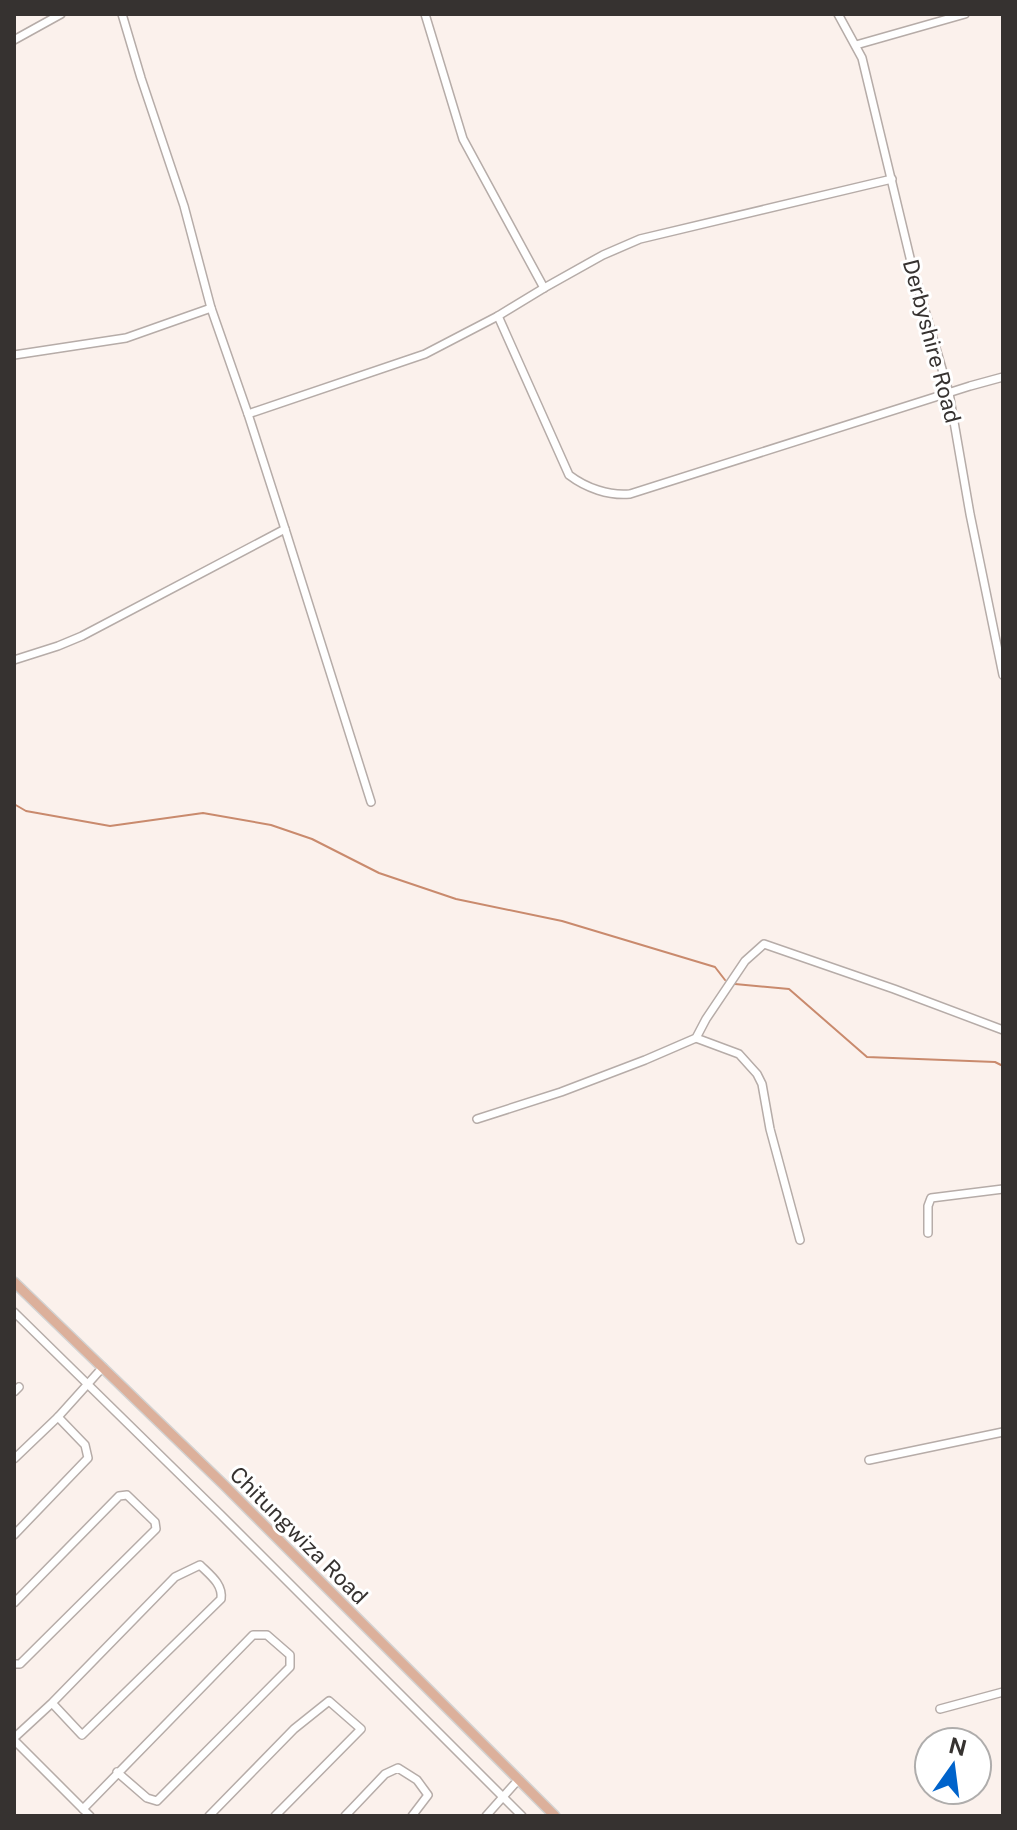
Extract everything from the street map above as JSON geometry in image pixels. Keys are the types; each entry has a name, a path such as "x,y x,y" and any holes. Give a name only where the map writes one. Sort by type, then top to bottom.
{"main road":[{"name":"Chitungwiza Road","path":"14,1282 244,1505 555,1816"}],"street":[{"path":"14,40 61,14"},
{"path":"122,14 184,206 211,308 248,414 371,802"},
{"path":"425,14 463,139 544,288"},
{"name":"Derbyshire Road","path":"838,14 866,69 912,266 949,393 1003,675"},
{"path":"856,45 965,14"},
{"path":"248,414 425,354 603,255 640,239 892,179"},
{"path":"14,355 126,338 211,308"},
{"path":"498,316 569,475 583,484 615,494 630,494 1003,377"},
{"path":"14,660 82,636 285,529"},
{"path":"477,1119 575,1086 696,1038 745,961 764,944 1003,1030"},
{"path":"696,1038 739,1054 757,1074 800,1240"},
{"path":"928,1233 931,1198 1003,1189"},
{"path":"14,1312 522,1816"},
{"path":"14,1459 58,1417 103,1367"},
{"path":"14,1535 88,1458 85,1445 58,1417"},
{"path":"869,1460 1003,1432"},
{"path":"14,1603 119,1496 127,1495 155,1522 156,1529 20,1664 14,1664"},
{"path":"52,1703 82,1735 221,1599 222,1591 216,1580 200,1565 175,1577 14,1739 90,1816"},
{"path":"83,1809 117,1772 253,1635 267,1635 290,1655 290,1667 157,1801 147,1798 117,1772"},
{"path":"940,1709 1003,1692"},
{"path":"209,1816 294,1729 329,1701 361,1729 275,1816"},
{"path":"345,1816 385,1774 398,1768 417,1780 428,1795 412,1816"},
{"path":"486,1816 519,1779"}],"waterway":[{"path":"14,804 26,811 110,826 203,813 271,825 312,839 379,873 456,899 562,921 715,967 725,980"},
{"path":"735,984 789,989 867,1057 995,1062 1003,1066"}]}
